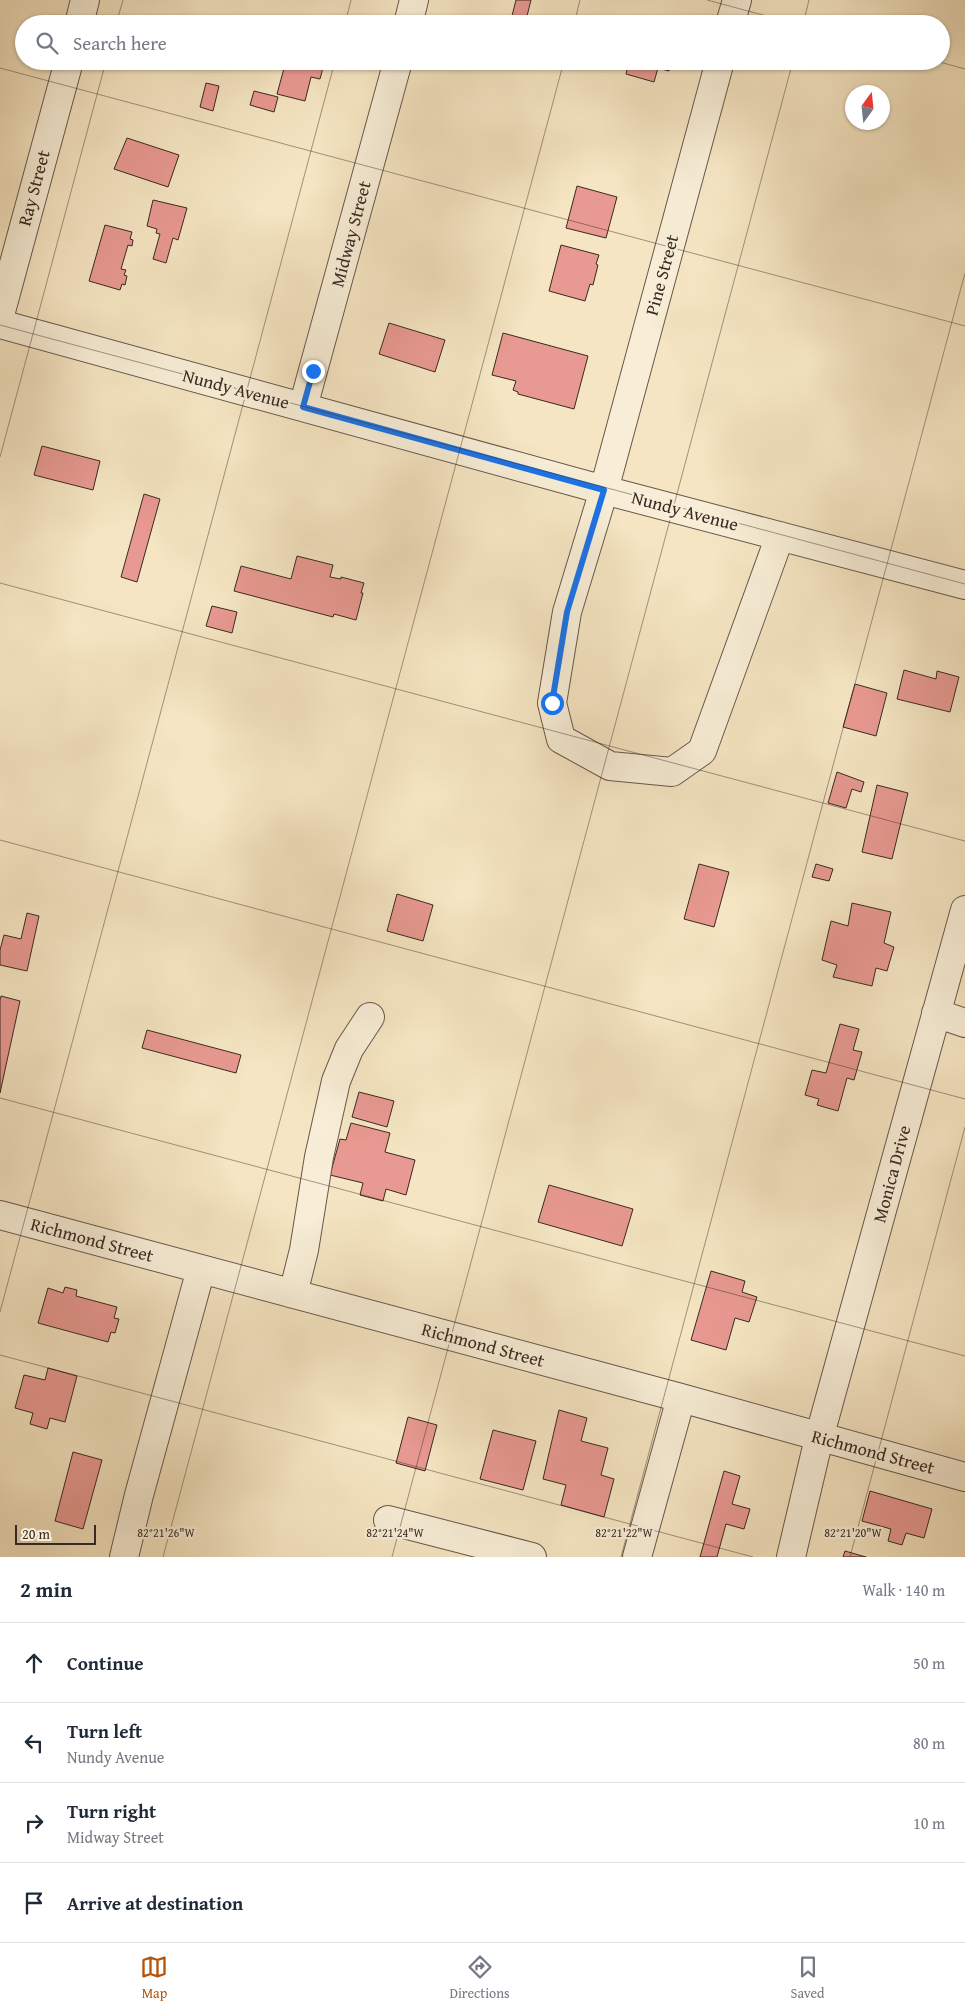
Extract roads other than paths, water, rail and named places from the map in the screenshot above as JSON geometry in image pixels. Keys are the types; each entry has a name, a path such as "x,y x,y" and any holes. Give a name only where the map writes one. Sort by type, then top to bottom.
{"street":[{"path":"81,15 85,0"},
{"path":"410,15 414,0"},
{"path":"733,15 737,0"},
{"name":"Ray Street","path":"0,315 66,70"},
{"name":"Midway Street","path":"303,407 396,70"},
{"name":"Pine Street","path":"718,70 604,490 567,612 552,703 561,740 610,766 672,772 702,751 780,536"},
{"name":"Nundy Avenue","path":"0,324 604,490 965,585"},
{"name":"Monica Drive","path":"791,1557 819,1438 965,910"},
{"path":"936,1013 965,1023"},
{"path":"293,1294 304,1250 319,1157 336,1081 350,1049 370,1018"},
{"name":"Richmond Street","path":"0,1215 681,1398 819,1438 965,1477"},
{"path":"124,1557 138,1495 201,1269"},
{"path":"637,1557 681,1398"},
{"path":"388,1520 532,1557"}]}
